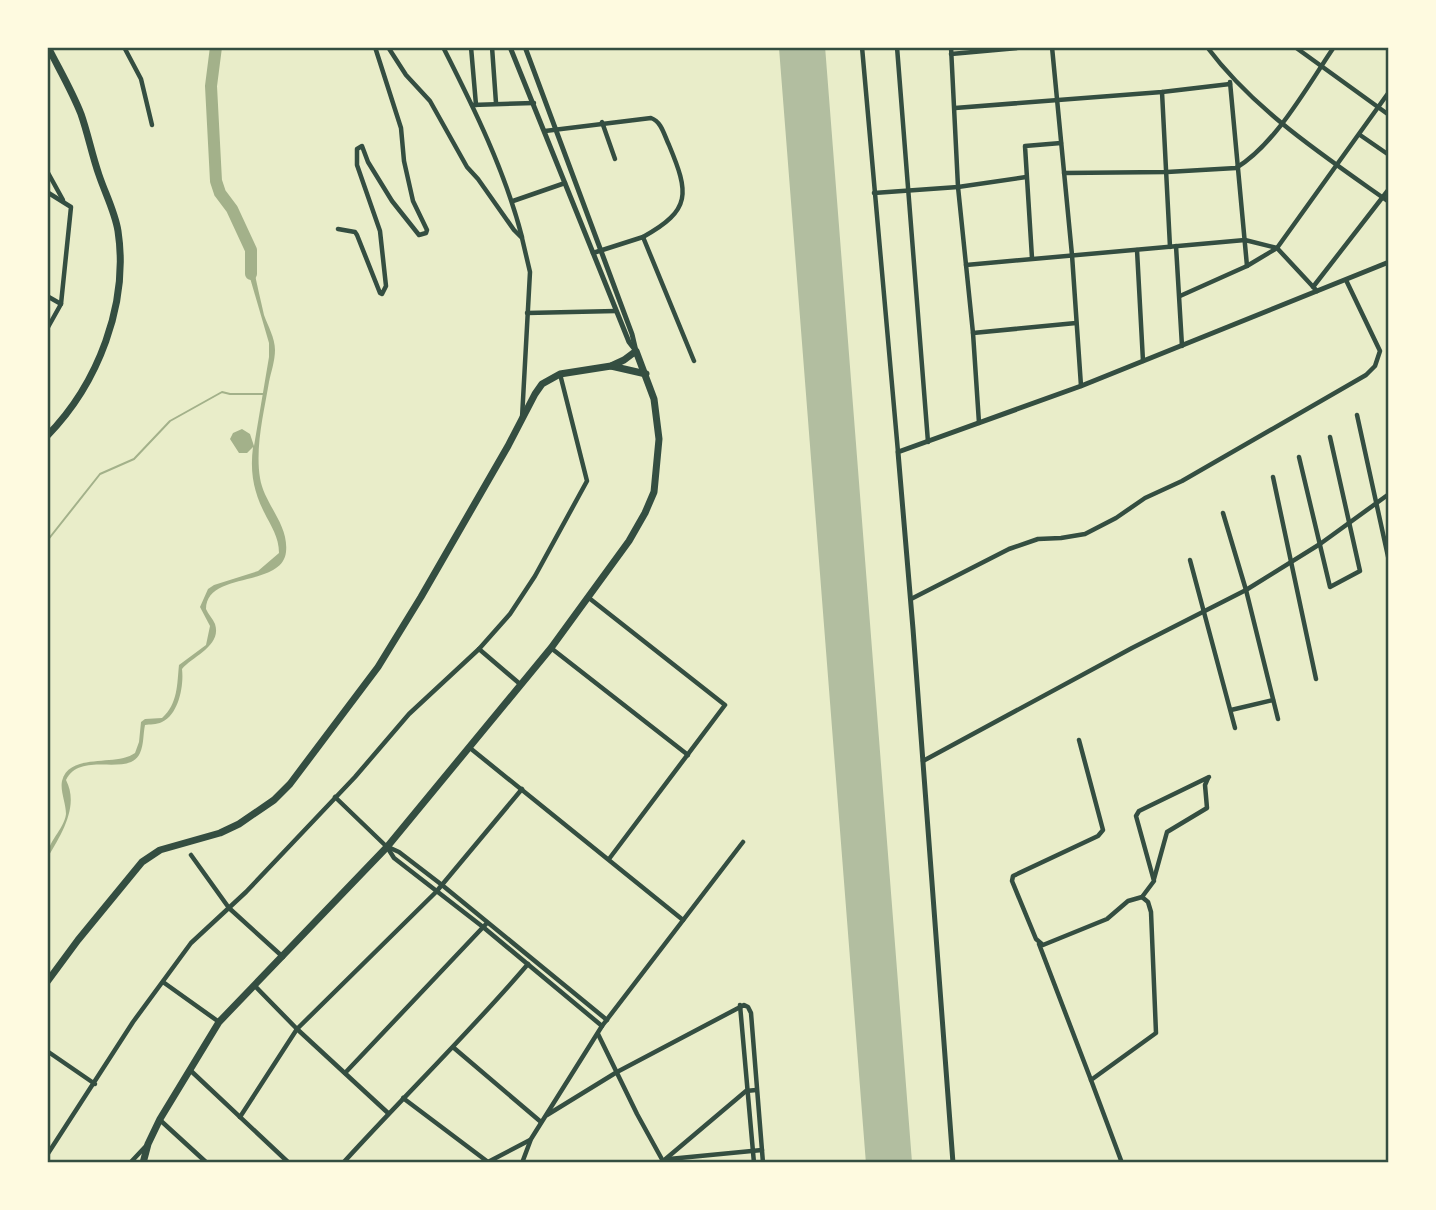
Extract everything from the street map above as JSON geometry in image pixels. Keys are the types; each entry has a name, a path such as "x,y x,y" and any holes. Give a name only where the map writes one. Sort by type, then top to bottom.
{"highway":[{"path":"47,436 72,407 109,332 117,299 120,255 118,229 80,112 48,47"},
{"path":"143,1163 148,1144 160,1119 219,1022 387,847 551,648 629,541 654,492 659,439 654,400 636,351 611,366"},
{"path":"47,982 78,940 149,856 160,850 220,833 239,824 274,800 290,784 385,655 428,586 542,384 560,374 611,366 646,374"}],"street":[{"path":"124,47 141,79 152,125"},
{"path":"338,229 357,235 382,294 386,286 380,231 357,165 357,149 362,146 368,162 402,216 419,235 423,235 427,230 413,201 404,161 401,128 375,47"},
{"path":"388,47 406,75 430,101 467,167 522,238"},
{"path":"443,47 474,105 513,201 530,272 522,418"},
{"path":"471,47 474,105"},
{"path":"492,47 496,103"},
{"path":"510,47 636,351"},
{"path":"525,47 616,311 629,342 636,351"},
{"path":"862,47 911,599 953,1163"},
{"path":"897,47 928,443"},
{"path":"951,47 958,187 979,424"},
{"path":"951,54 1028,47"},
{"path":"1052,47 1072,255 1081,386"},
{"path":"1207,47 1229,77 1282,124 1389,202"},
{"path":"1295,47 1389,115"},
{"path":"1064,173 1236,168 1246,162 1282,124 1334,47"},
{"path":"1229,77 1247,266"},
{"path":"955,108 1230,84"},
{"path":"1162,92 1182,347"},
{"path":"1180,296 1247,266 1278,248 1389,93"},
{"path":"474,105 534,103"},
{"path":"545,131 602,122 656,119 660,123 674,157 683,189 682,198 669,222 643,237 597,252"},
{"path":"602,122 615,159"},
{"path":"1360,135 1389,155"},
{"path":"1032,258 1025,146 1061,144"},
{"path":"47,171 63,201"},
{"path":"874,193 958,187 1026,177"},
{"path":"513,201 565,183"},
{"path":"1315,289 1389,189"},
{"path":"47,328 61,304 71,207 48,194"},
{"path":"643,237 694,361"},
{"path":"966,265 1245,240 1278,248 1315,289"},
{"path":"1137,250 1143,362"},
{"path":"898,452 1182,347 1315,289 1346,280 1389,262"},
{"path":"911,599 1009,549 1038,539 1084,534 1116,519 1145,498 1182,481 1366,375 1375,366 1380,351 1346,280"},
{"path":"47,296 61,304"},
{"path":"527,313 616,311"},
{"path":"973,333 1076,323"},
{"path":"47,1155 133,1022 191,943 229,908 425,698 479,649 510,614 587,481 560,374"},
{"path":"1357,415 1389,561"},
{"path":"1298,457 1331,587 1360,571 1331,437"},
{"path":"1273,477 1316,679"},
{"path":"923,761 1246,590 1321,544 1389,494"},
{"path":"1223,513 1246,590 1278,719"},
{"path":"1190,559 1235,728"},
{"path":"589,598 725,705 609,859"},
{"path":"551,648 688,755"},
{"path":"479,649 520,684"},
{"path":"1230,710 1273,700"},
{"path":"1079,740 1103,830 1098,836 1013,876 1012,881 1122,1163"},
{"path":"470,748 683,920"},
{"path":"1038,943 1043,945 1107,919 1128,901 1142,898 1154,881 1167,832 1207,808 1205,785 1209,777 1139,811 1136,816 1154,881"},
{"path":"240,1117 297,1029 436,892 522,789"},
{"path":"335,797 387,847 394,858 436,892 532,959 607,1020"},
{"path":"522,1163 531,1139 602,1026 743,842"},
{"path":"387,847 399,852 442,885 527,965 602,1026"},
{"path":"191,855 229,908 283,957"},
{"path":"1091,1080 1156,1033 1151,912 1148,902 1142,898"},
{"path":"345,1073 485,925"},
{"path":"342,1163 454,1048 532,959"},
{"path":"163,982 219,1022"},
{"path":"254,985 297,1029 388,1113"},
{"path":"740,1005 754,1163"},
{"path":"547,1115 617,1072 740,1005 748,1007 751,1013 763,1163"},
{"path":"598,1034 664,1161"},
{"path":"454,1048 541,1122"},
{"path":"47,1051 94,1084"},
{"path":"190,1070 289,1163"},
{"path":"664,1161 746,1091 757,1090"},
{"path":"403,1098 488,1162 531,1139"},
{"path":"160,1119 207,1163"},
{"path":"130,1163 148,1144"},
{"path":"664,1161 762,1150"}],"shaded area":[{"path":"253,257 264,315 275,350 261,430 260,478 266,497 284,532 286,552 281,563 272,571 230,584 209,597 206,609 215,624 214,638 205,650 182,669 181,691 173,713 162,722 145,725 141,750 134,760 126,764 93,765 73,771 66,780 70,790 70,811 47,859 50,847 65,820 62,781 66,772 83,763 117,759 135,753 141,722 145,719 162,718 176,693 179,665 206,645 210,626 200,607 208,589 258,571 279,553 276,537 255,488 252,472 253,447 247,453 239,453 230,439 233,433 242,429 250,434 254,446 269,357 269,343 248,271 247,259"}],"waterway":[{"path":"216,47 211,86 216,181 251,250 251,274"},
{"path":"47,541 100,474 134,459 170,421 222,392 263,394"}],"runway":[{"path":"802,47 889,1163"}]}
